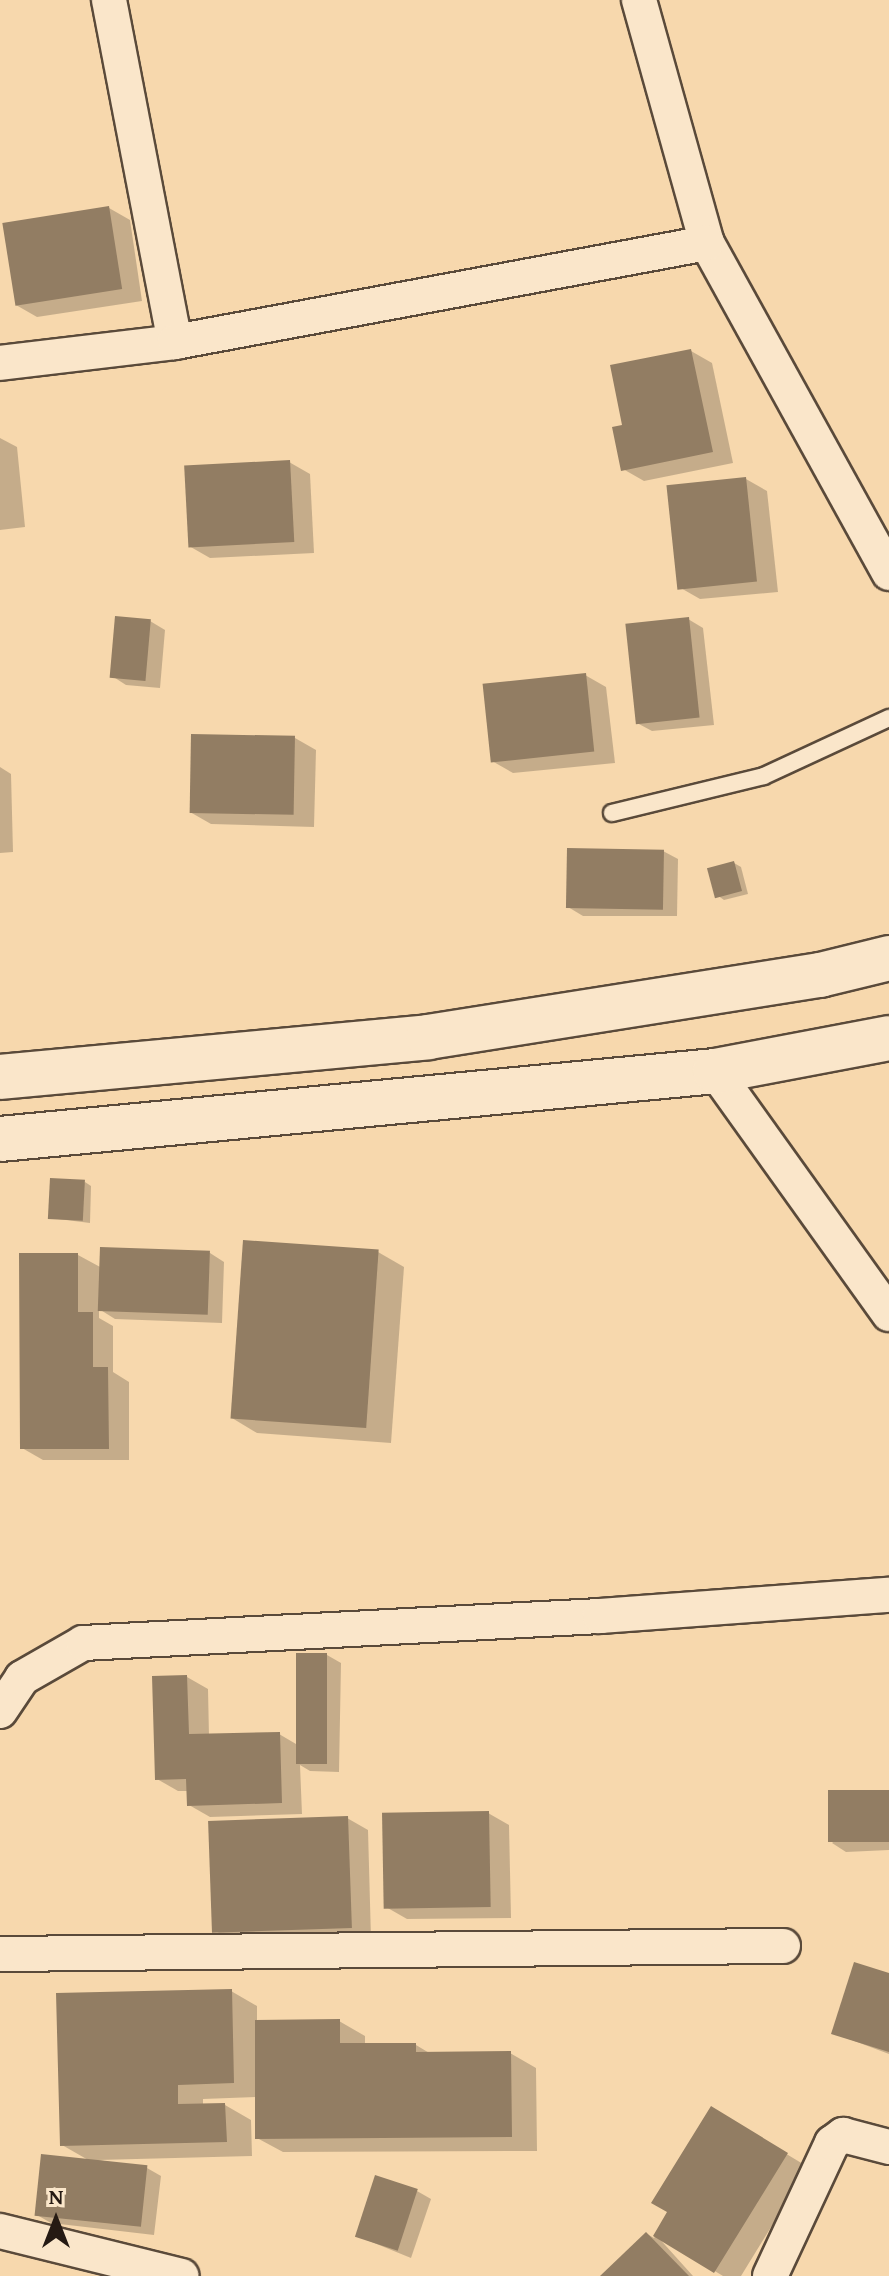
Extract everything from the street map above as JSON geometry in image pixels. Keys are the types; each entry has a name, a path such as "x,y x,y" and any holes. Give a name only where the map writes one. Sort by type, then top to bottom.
{"main road":[{"path":"0,1077 428,1037 820,975 889,958"},
{"path":"0,1139 715,1071 889,1038"}],"street":[{"path":"109,0 175,342"},
{"path":"639,0 707,243 889,573"},
{"path":"0,363 175,342 707,243"},
{"path":"715,1071 889,1314"},
{"path":"0,1711 22,1678 83,1643 600,1616 889,1595"},
{"path":"0,1954 783,1946"},
{"path":"770,2276 832,2143 843,2135 889,2147"},
{"path":"0,2231 182,2276"}],"lane":[{"path":"612,813 764,776 889,718"}],"building":[{"path":"109,206 122,289 15,306 2,223"},
{"path":"691,349 713,452 621,471 612,427 622,425 610,365"},
{"path":"290,460 294,542 188,547 184,466"},
{"path":"746,477 757,581 677,590 666,485"},
{"path":"115,616 151,619 145,681 110,678"},
{"path":"689,617 700,717 636,724 625,624"},
{"path":"586,673 594,752 491,762 483,684"},
{"path":"191,734 295,736 294,815 190,813"},
{"path":"567,848 664,850 663,910 566,908"},
{"path":"734,861 742,891 715,898 707,868"},
{"path":"50,1178 85,1180 83,1221 48,1219"},
{"path":"243,1240 379,1249 366,1428 231,1419"},
{"path":"100,1247 210,1251 208,1315 98,1311"},
{"path":"19,1253 78,1253 78,1312 93,1312 93,1367 108,1367 109,1449 20,1449"},
{"path":"296,1653 327,1653 327,1764 296,1764"},
{"path":"187,1675 189,1734 280,1732 282,1803 187,1806 186,1779 155,1780 152,1676"},
{"path":"828,1790 889,1790 889,1842 828,1842"},
{"path":"489,1811 491,1907 384,1909 382,1813"},
{"path":"348,1816 352,1928 212,1933 208,1821"},
{"path":"854,1962 889,1973 889,2052 831,2034"},
{"path":"232,1989 234,2083 178,2085 178,2104 225,2103 227,2142 60,2146 56,1993"},
{"path":"340,2019 340,2043 416,2043 416,2052 511,2051 512,2137 255,2139 255,2020"},
{"path":"711,2106 788,2153 714,2273 653,2236 667,2212 651,2203"},
{"path":"41,2154 147,2165 141,2227 35,2216"},
{"path":"375,2175 418,2189 398,2251 355,2237"},
{"path":"646,2232 689,2276 600,2276"}]}
